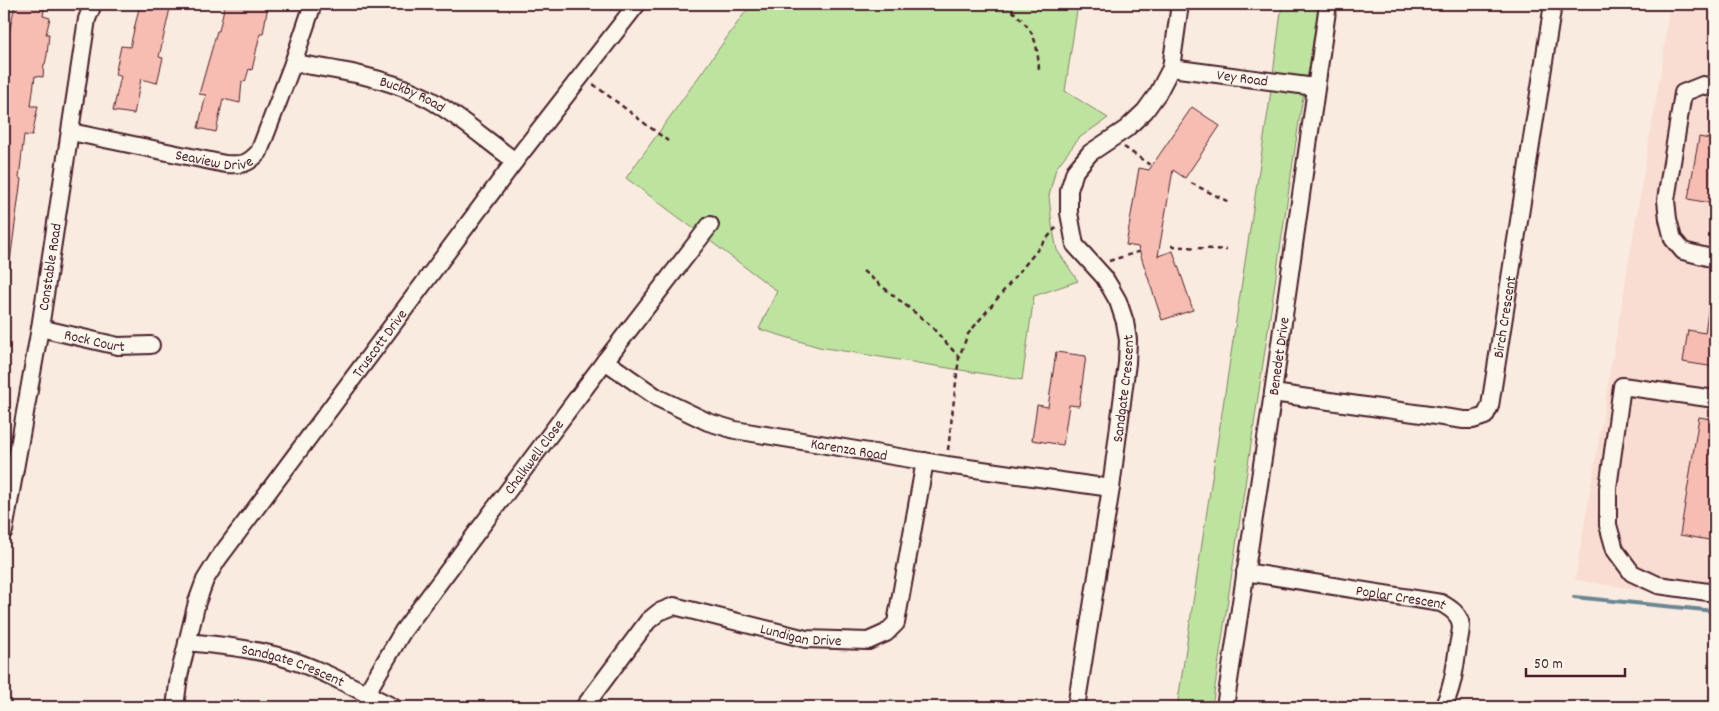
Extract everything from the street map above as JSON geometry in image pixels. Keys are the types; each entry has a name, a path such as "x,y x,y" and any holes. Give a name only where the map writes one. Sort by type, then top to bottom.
{"street":[{"name":"Constable Road","path":"4,531 40,328 88,19 93,4"},
{"name":"Seaview Drive","path":"71,132 225,164 250,161 259,152 313,4"},
{"name":"Truscott Drive","path":"175,707 179,676 197,602 205,580 218,559 515,161 637,4"},
{"name":"Sandgate Crescent","path":"1076,707 1111,488 1127,363 1128,340 1125,322 1118,301 1104,277 1075,245 1069,213 1069,190 1075,171 1090,154 1126,129 1146,111 1158,93 1171,68 1180,4"},
{"name":"Benedet Drive","path":"1225,707 1273,393 1328,4"},
{"name":"Birch Crescent","path":"1273,393 1464,420 1473,420 1485,416 1490,406 1553,4"},
{"name":"Buckby Road","path":"293,63 355,73 393,84 425,98 442,107 515,161"},
{"name":"Vey Road","path":"1171,68 1315,87"},
{"path":"1715,88 1703,85 1683,93 1666,200 1673,239 1683,251 1715,259"},
{"name":"Chalkwell Close","path":"366,694 403,630 605,361 710,225"},
{"name":"Rock Court","path":"40,328 118,346 151,345"},
{"name":"Karenza Road","path":"605,361 658,398 708,422 735,430 947,465 1111,488"},
{"path":"1715,399 1622,386 1608,488 1608,525 1615,550 1632,573 1658,585 1715,593"},
{"name":"Lundigan Drive","path":"584,707 648,621 659,612 674,606 806,640 868,641 886,633 896,623 925,461"},
{"name":"Poplar Crescent","path":"1245,572 1442,603 1452,608 1458,616 1461,626 1452,683 1443,707"},
{"name":"Sandgate Crescent","path":"187,642 238,648 279,656 322,673 393,707"}],"path":[{"path":"1005,4 1027,24 1034,36 1038,50 1039,70"},
{"path":"582,75 668,141"},
{"path":"1112,138 1150,165"},
{"path":"1190,183 1231,203"},
{"path":"947,465 959,356 968,334 1045,239 1069,213"},
{"path":"1172,246 1227,250"},
{"path":"1094,266 1141,251"},
{"path":"863,271 929,324 959,356"}],"shaded area":[{"path":"1669,4 1715,4 1715,601 1575,580 1663,58"}],"green space":[{"path":"751,4 1078,4 1065,91 1108,118 1079,138 1056,168 1049,196 1052,225 1057,250 1078,281 1034,296 1022,380 819,347 759,329 777,291 626,178"},
{"path":"1282,4 1319,4 1301,108 1212,707 1177,707 1269,105"}],"building":[{"path":"15,4 45,4 43,16 50,18 46,34 49,34 43,77 35,76 31,106 38,106 32,136 24,135 19,178 21,179 9,269 4,268 4,181 6,165 4,165 6,133 4,133 4,71 6,59 4,58"},
{"path":"140,4 171,4 159,57 163,58 157,83 141,79 134,114 113,111 121,76 115,75 121,46 130,47"},
{"path":"225,4 268,5 263,34 260,34 252,70 249,69 245,82 242,81 240,103 223,99 216,132 198,128 206,95 199,94 217,31 219,31"},
{"path":"1192,107 1220,126 1185,178 1173,170 1158,256 1173,251 1193,310 1162,320 1138,247 1126,245 1139,168 1149,170"},
{"path":"1699,137 1715,140 1715,204 1688,199"},
{"path":"1709,304 1715,304 1715,367 1683,362 1688,330 1705,333"},
{"path":"1056,352 1086,356 1079,406 1069,405 1063,445 1032,440 1037,405 1048,407"},
{"path":"1699,417 1711,419 1711,422 1715,422 1715,541 1680,535"}],"waterway":[{"path":"1574,597 1715,611"}]}
